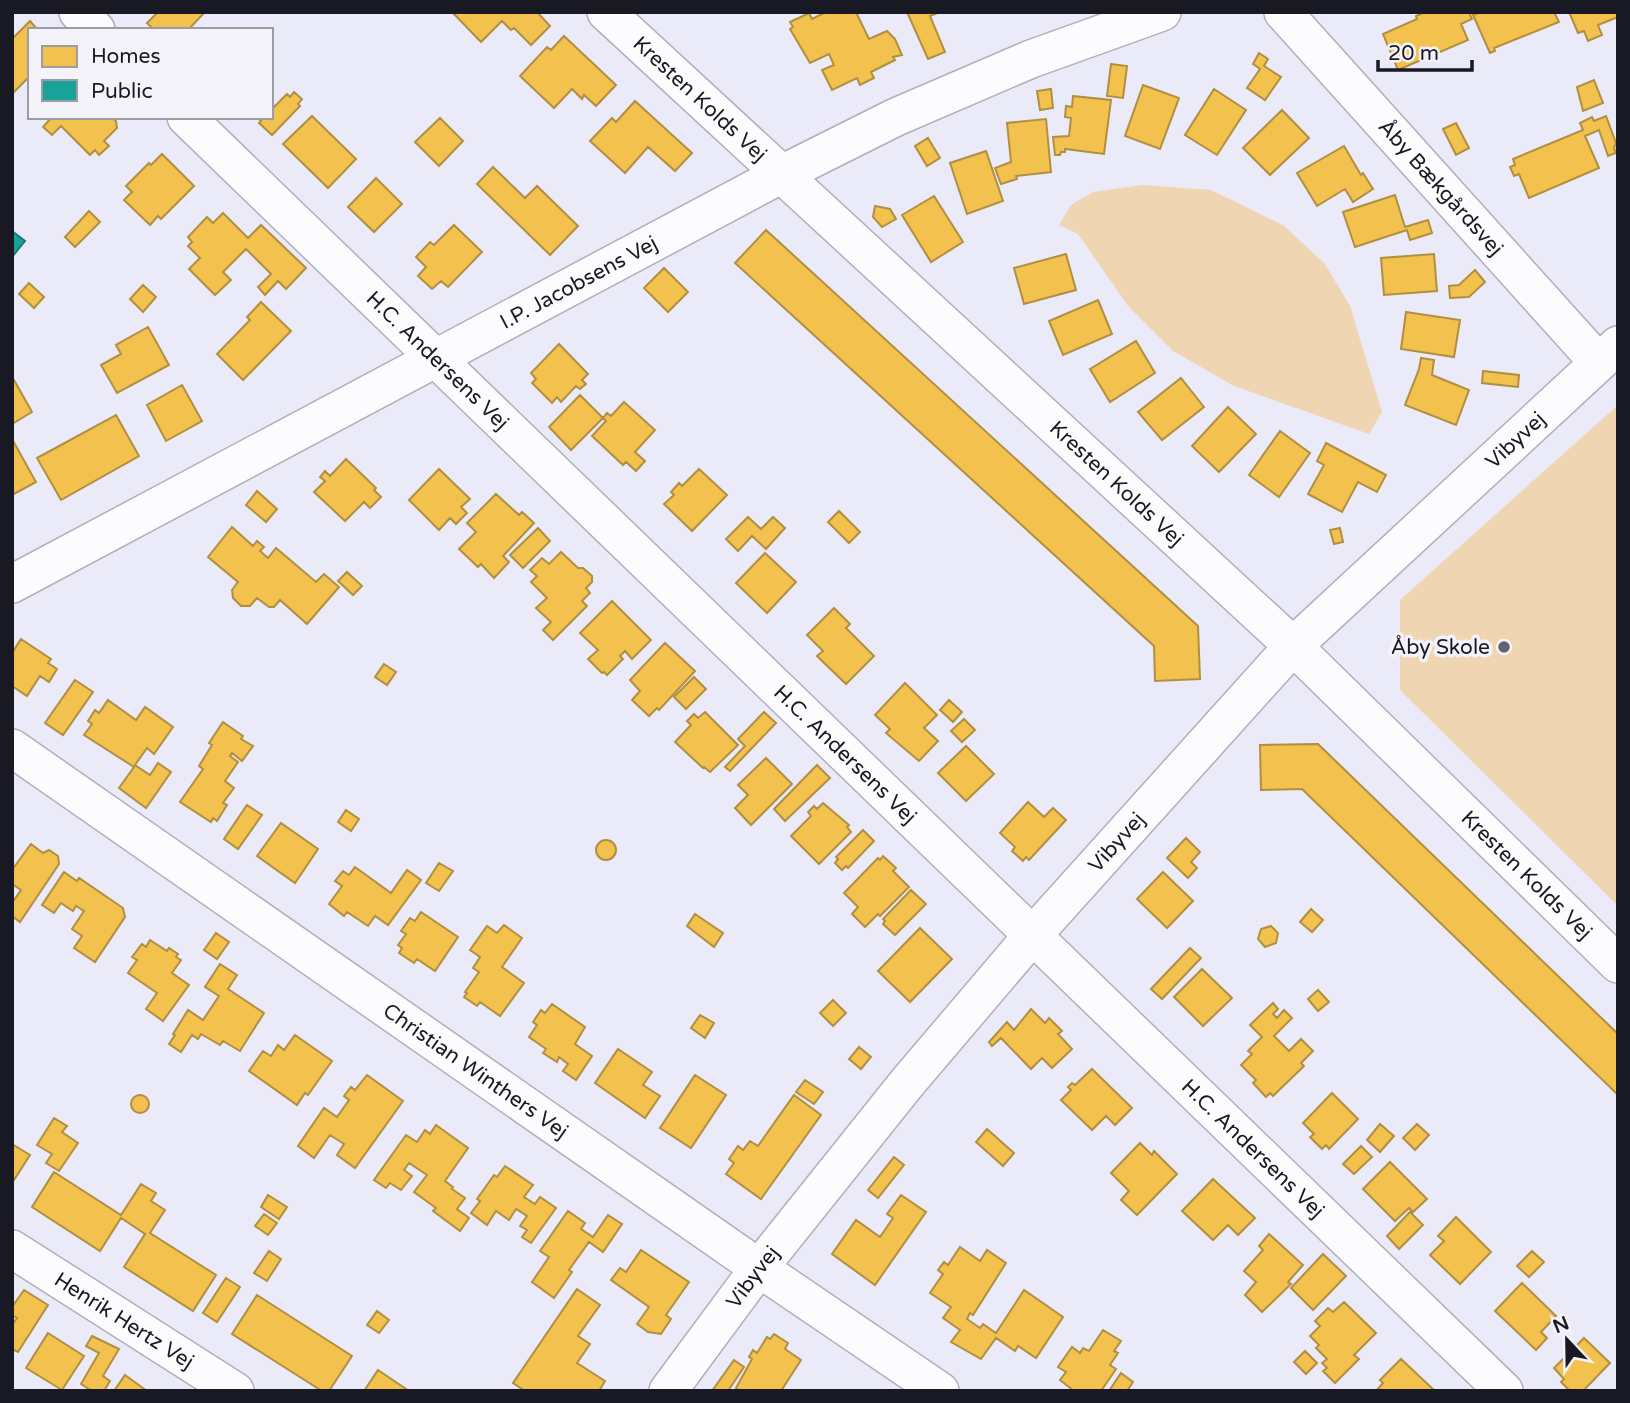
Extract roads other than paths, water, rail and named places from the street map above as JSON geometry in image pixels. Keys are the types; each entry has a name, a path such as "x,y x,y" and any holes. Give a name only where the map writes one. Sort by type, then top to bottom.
{"street":[{"path":"78,12 94,28"},
{"name":"Kresten Kolds Vej","path":"606,12 1293,646 1618,964"},
{"name":"I.P. Jacobsens Vej","path":"12,584 782,174 896,117 1031,59 1162,12"},
{"name":"Åby Bækgårdsvej","path":"1283,12 1608,353"},
{"name":"H.C. Andersens Vej","path":"188,119 1503,1391"},
{"name":"Vibyvej","path":"668,1391 759,1268 907,1083 1032,936 1293,646 1608,353"},
{"name":"Christian Winthers Vej","path":"12,748 940,1391"},
{"name":"Henrik Hertz Vej","path":"12,1249 236,1391"}],"place":[{"name":"Åby Skole","path":"1504,647"}]}
